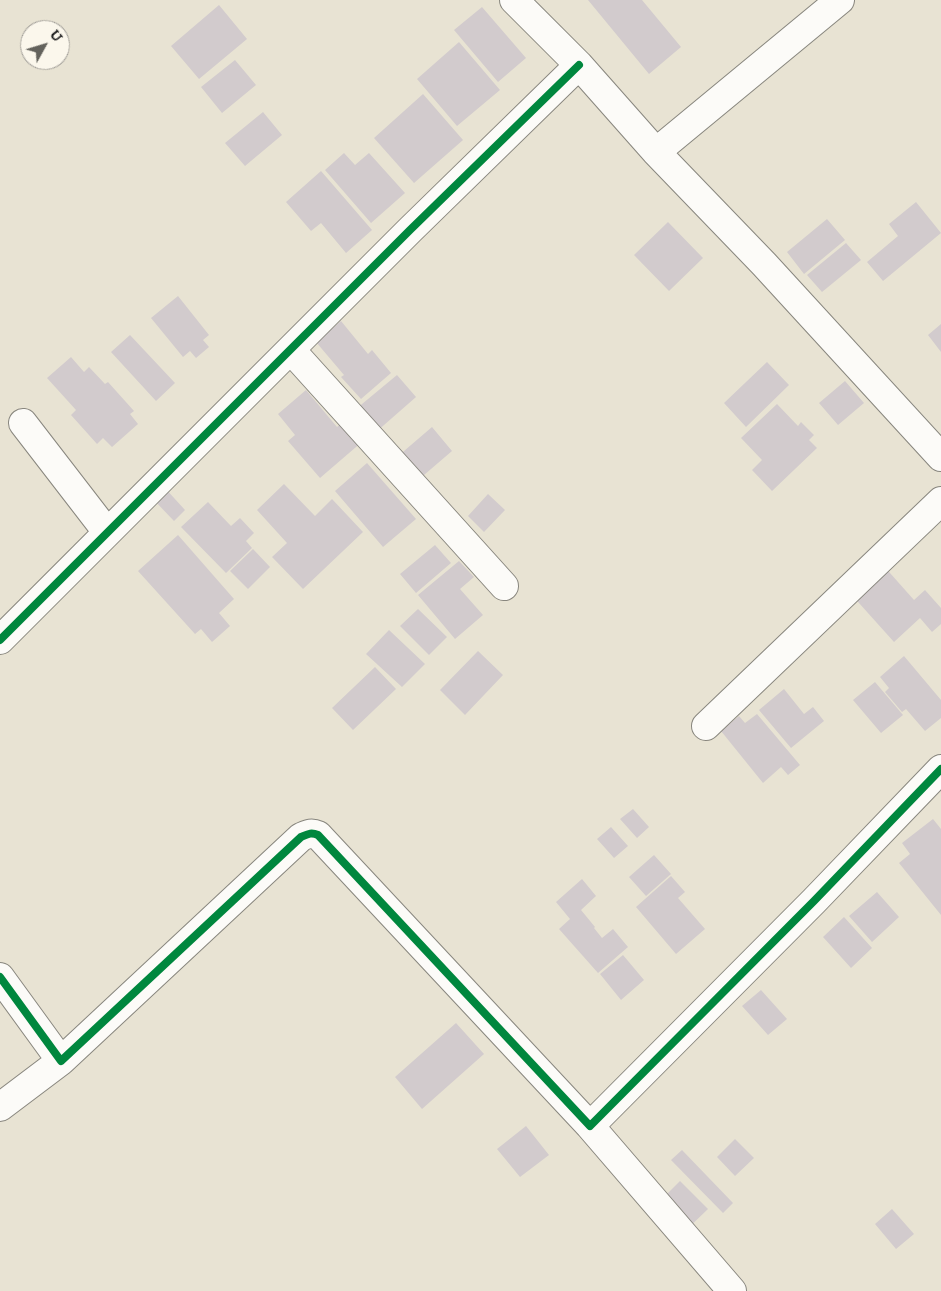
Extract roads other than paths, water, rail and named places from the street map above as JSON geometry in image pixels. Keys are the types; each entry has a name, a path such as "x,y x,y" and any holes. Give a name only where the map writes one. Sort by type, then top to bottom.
{"street":[{"path":"514,0 578,65 656,152 764,264 941,457"},
{"path":"656,152 840,0"},
{"path":"0,640 578,65"},
{"path":"291,350 504,586"},
{"path":"23,423 107,532"},
{"path":"706,726 941,500"},
{"path":"590,1126 814,901 941,769"},
{"path":"0,1107 61,1061 301,837 308,833 314,833 318,835 590,1126 732,1291"},
{"path":"0,977 61,1061"}]}
